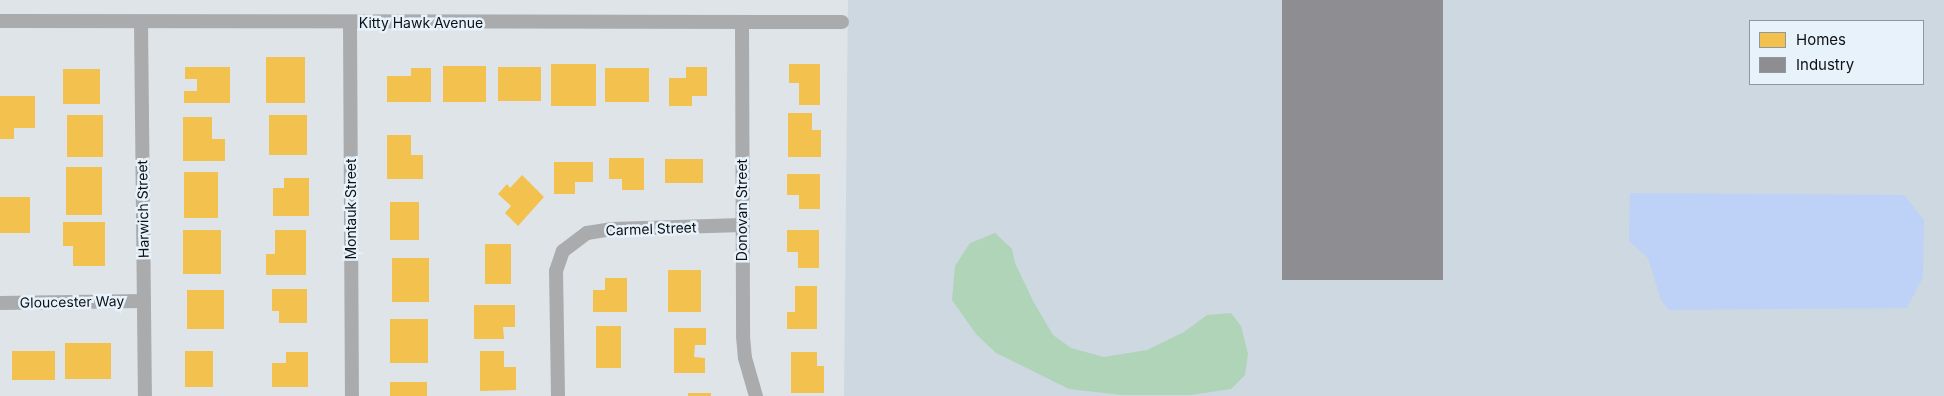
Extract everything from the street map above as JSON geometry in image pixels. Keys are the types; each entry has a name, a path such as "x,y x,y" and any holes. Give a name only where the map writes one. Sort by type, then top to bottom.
{"street":[{"name":"Kitty Hawk Avenue","path":"1,21 350,23 842,22"},
{"name":"Harwich Street","path":"141,22 145,396"},
{"name":"Donovan Street","path":"742,22 743,336 745,358 756,396"},
{"name":"Montauk Street","path":"350,23 352,396"},
{"name":"Carmel Street","path":"558,396 556,271 562,251 586,233 613,229 742,225"},
{"name":"Gloucester Way","path":"0,303 144,301"}],"shaded area":[{"path":"848,0 1944,0 1944,396 844,396"}],"green space":[{"path":"995,233 1012,249 1015,263 1033,301 1053,335 1071,348 1104,357 1147,350 1184,332 1207,315 1231,313 1241,326 1248,354 1245,375 1231,389 1191,395 1122,395 1069,389 996,353 976,334 952,300 955,266 970,243"}],"water":[{"path":"1630,193 1904,195 1924,220 1923,277 1907,308 1669,310 1661,300 1648,258 1629,241"}],"building: Homes":[{"path":"266,57 305,57 305,103 266,103"},
{"path":"551,64 596,64 596,106 551,106"},
{"path":"789,64 820,64 820,105 799,105 799,83 789,83"},
{"path":"443,66 486,66 486,102 443,102"},
{"path":"185,67 230,67 230,103 184,103 184,91 197,91 197,79 185,79"},
{"path":"498,67 541,67 541,101 498,101"},
{"path":"686,67 707,67 707,96 692,96 692,106 669,106 669,78 686,78"},
{"path":"411,68 431,68 431,102 387,102 387,76 411,76"},
{"path":"605,68 649,68 649,102 605,102"},
{"path":"63,69 100,69 100,104 63,104"},
{"path":"0,96 35,96 35,128 14,128 14,139 0,139"},
{"path":"788,113 812,113 812,130 821,130 821,157 788,157"},
{"path":"67,115 103,115 103,157 67,157"},
{"path":"269,115 307,115 307,155 269,155"},
{"path":"183,117 212,117 212,139 225,139 225,161 183,161"},
{"path":"387,135 411,135 411,155 423,155 423,179 387,179"},
{"path":"609,158 644,158 644,190 622,190 622,179 609,179"},
{"path":"665,159 703,159 703,183 665,183"},
{"path":"554,162 593,162 593,182 575,182 575,194 554,194"},
{"path":"66,167 102,167 102,215 66,215"},
{"path":"184,172 218,172 218,218 184,218"},
{"path":"787,174 820,174 820,209 799,209 799,195 787,195"},
{"path":"522,175 544,197 518,226 505,213 511,206 498,194 507,184 510,188"},
{"path":"284,178 309,178 309,216 273,216 273,188 284,188"},
{"path":"0,197 30,197 30,233 0,233"},
{"path":"390,202 419,202 419,240 390,240"},
{"path":"63,222 105,222 105,266 73,266 73,246 63,246"},
{"path":"183,230 221,230 221,274 183,274"},
{"path":"275,230 306,230 306,275 266,275 266,254 275,254"},
{"path":"787,230 819,230 819,268 798,268 798,252 787,252"},
{"path":"485,244 511,244 511,284 485,284"},
{"path":"392,258 429,258 429,302 392,302"},
{"path":"668,270 701,270 701,312 668,312"},
{"path":"605,278 627,278 627,312 593,312 593,290 605,290"},
{"path":"795,286 817,286 817,329 787,329 787,312 795,312"},
{"path":"272,289 307,289 307,323 279,323 279,311 272,311"},
{"path":"187,290 224,290 224,329 187,329"},
{"path":"474,305 515,305 515,327 503,327 504,339 474,339"},
{"path":"390,319 428,319 428,363 390,363"},
{"path":"596,326 621,326 621,368 596,368"},
{"path":"674,328 706,328 706,345 695,345 694,357 705,358 705,373 674,373"},
{"path":"65,343 111,343 111,379 65,379"},
{"path":"12,351 55,351 55,380 12,380"},
{"path":"185,351 213,351 213,387 185,387"},
{"path":"480,351 504,351 504,367 516,367 516,390 480,391"},
{"path":"286,352 308,352 308,387 272,387 272,363 286,363"},
{"path":"791,352 817,352 817,366 824,366 824,393 791,393"},
{"path":"390,382 427,382 427,396 390,396"},
{"path":"688,393 711,393 711,396 688,396"}],"building: Industry":[{"path":"1282,0 1443,0 1443,280 1282,280"}]}
